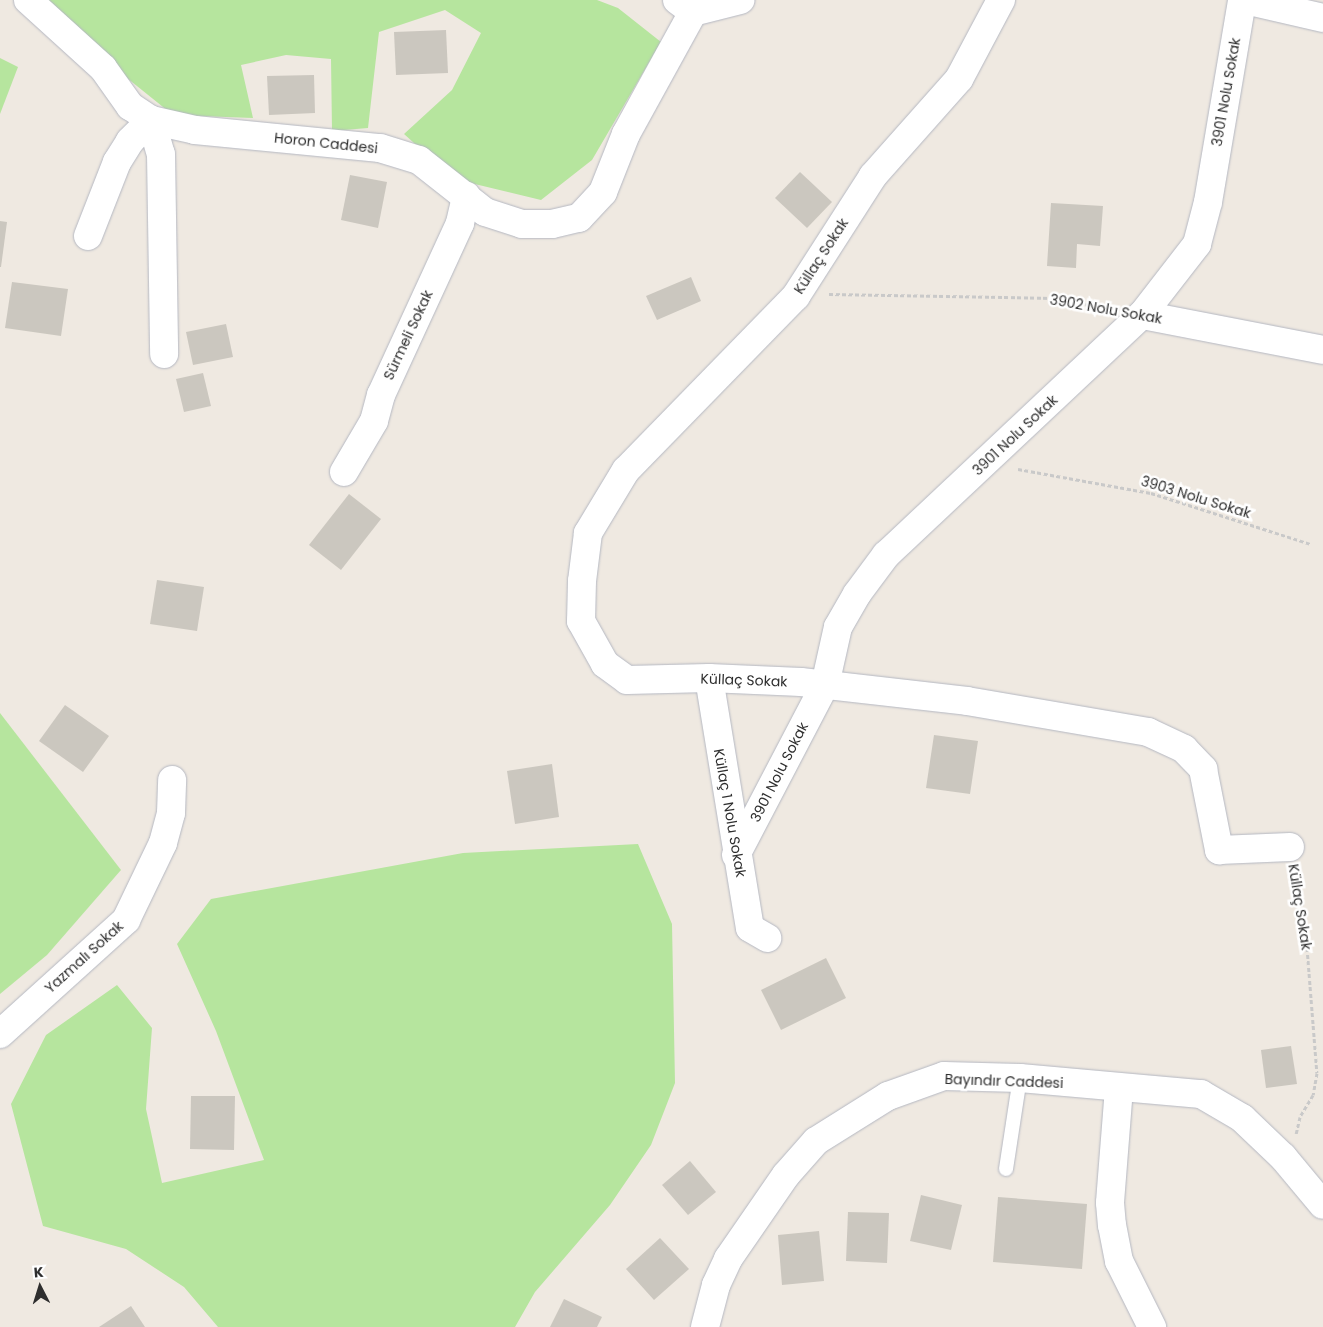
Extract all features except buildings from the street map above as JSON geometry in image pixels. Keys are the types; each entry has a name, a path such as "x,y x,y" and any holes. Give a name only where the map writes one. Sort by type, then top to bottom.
{"street":[{"name":"Horon Caddesi","path":"28,0 103,68 130,106 151,120 196,130 380,148 419,160 485,212 522,224 552,224 579,218 603,192 626,134 689,4 740,0"},
{"name":"Küllaç Sokak","path":"1002,0 959,79 873,176 796,296 626,470 588,533 582,581 581,621 605,664 627,680 709,678 824,685 967,701 1148,732 1184,749 1203,768 1219,850 1290,847"},
{"path":"1244,0 1323,18"},
{"name":"3901 Nolu Sokak","path":"736,855 824,685 838,627 857,594 886,555 1142,315 1197,244 1208,202 1244,0"},
{"path":"88,236 118,162 130,141 151,120 161,154 164,354"},
{"name":"Sürmeli Sokak","path":"344,472 374,421 381,395 460,223 466,196"},
{"name":"3902 Nolu Sokak","path":"1142,315 1323,350"},
{"name":"Küllaç 1 Nolu Sokak","path":"709,678 736,855 750,928 767,938"},
{"name":"Yazmalı Sokak","path":"0,1034 126,920 163,843 170,813 172,780"},
{"name":"Bayındır Caddesi","path":"705,1327 716,1285 728,1259 786,1175 816,1141 907,1087 944,1076 1020,1078 1200,1094 1242,1118 1295,1172 1323,1205"},
{"path":"1119,1088 1110,1203 1112,1226 1118,1261 1152,1327"}],"lane":[{"path":"1006,1169 1020,1078"}],"path":[{"name":"3902 Nolu Sokak","path":"796,296 846,293 1053,298 1142,315"},
{"name":"3903 Nolu Sokak","path":"985,463 1151,493 1311,544"},
{"name":"Küllaç Sokak","path":"1290,847 1305,922 1316,1073 1313,1095 1300,1117 1295,1140 1295,1172"}],"green space":[{"path":"30,0 597,0 618,8 661,42 592,160 541,200 454,179 404,134 452,90 481,33 445,10 379,32 368,128 332,131 331,59 286,55 241,65 253,118 173,115"},
{"path":"0,58 18,67 0,114"},
{"path":"0,713 121,870 47,955 0,994"},
{"path":"638,844 672,924 675,1083 651,1145 610,1205 535,1292 515,1327 218,1327 184,1287 126,1249 43,1226 11,1104 46,1035 117,985 152,1028 146,1109 162,1183 264,1160 216,1031 177,944 211,899 463,853"}]}
